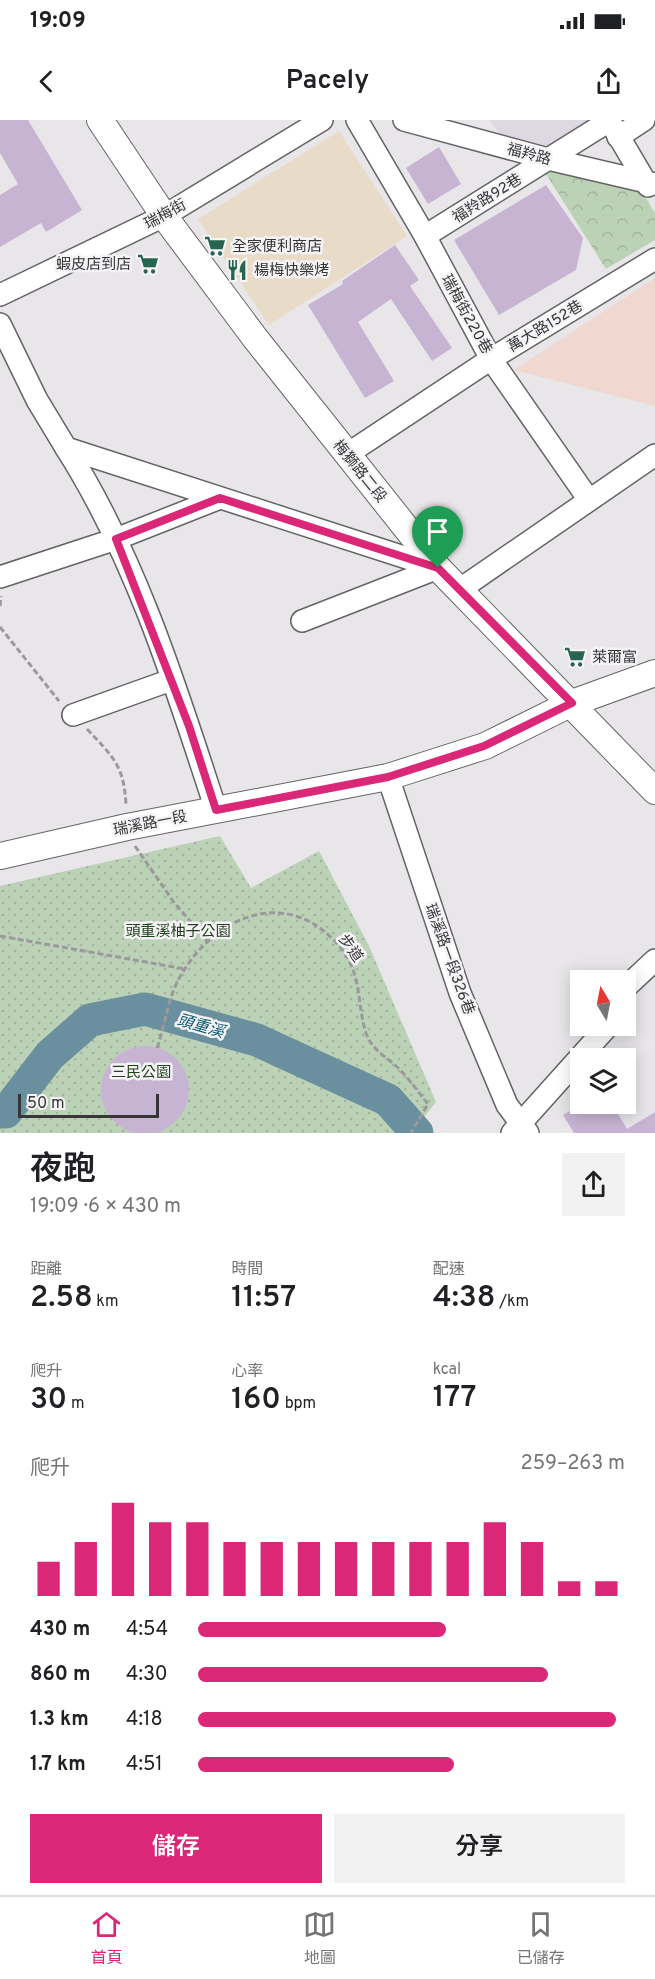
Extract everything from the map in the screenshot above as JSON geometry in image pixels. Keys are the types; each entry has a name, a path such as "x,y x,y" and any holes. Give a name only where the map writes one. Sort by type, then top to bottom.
{"street":[{"name":"梅獅路二段","path":"100,120 164,216 346,454 438,568 572,703 655,791"},
{"name":"瑞梅街","path":"0,295 164,216 322,120"},
{"name":"瑞梅街220巷","path":"357,120 425,237 491,359 590,500"},
{"name":"福羚路","path":"404,120 651,187"},
{"name":"福羚路92巷","path":"425,237 548,159 612,126 644,120"},
{"path":"612,126 651,187"},
{"name":"萬大路152巷","path":"346,454 491,359 655,260"},
{"path":"0,324 37,400 92,489 116,539 171,680 216,810"},
{"path":"66,448 438,568"},
{"path":"459,590 655,455"},
{"path":"0,577 116,539 220,498"},
{"path":"302,621 438,568"},
{"name":"瑞溪路一段","path":"0,856 127,827 388,777 484,746 572,703 655,672"},
{"path":"73,716 171,680"},
{"name":"瑞溪路一段326巷","path":"388,777 460,993 507,1105 520,1130"},
{"path":"636,978 655,960"},
{"path":"520,1130 600,1036"}],"path":[{"path":"127,827 137,852 173,901 208,941"},
{"name":"步道","path":"157,1048 163,1031 167,1004 185,969 208,941 234,921 261,914 303,917 322,930 343,952 358,978 360,1009 367,1035 379,1055 396,1065 428,1104 411,1133"},
{"path":"0,936 185,969"}],"shaded area":[{"path":"490,120 588,120 545,147 501,137"},
{"path":"339,131 407,236 269,325 198,219"},
{"path":"655,278 655,406 514,370"}],"green space":[{"path":"549,168 640,188 655,213 655,240 606,269 544,171"},
{"name":"頭重溪柚子公園","path":"220,836 251,888 319,851 369,946 436,1102 414,1130 417,1133 0,1133 0,886"}],"building":[{"path":"0,120 28,120 82,210 46,232 41,223 0,247 0,195 18,184 0,153"},
{"path":"439,147 461,184 428,204 406,168"},
{"path":"546,185 583,238 576,270 499,315 454,240"},
{"path":"395,245 419,280 410,286 452,348 432,361 391,299 358,322 394,381 365,398 308,305 343,284 342,281"},
{"path":"145,1046 170,1053 182,1065 188,1081 188,1099 182,1115 170,1127 162,1131 136,1133 128,1131 120,1127 108,1115 104,1107 101,1090 104,1073 108,1065 120,1053 128,1049"},
{"path":"570,1111 570,1114 618,1114 627,1129 655,1112 655,1133 574,1133 563,1115"}],"waterway":[{"name":"頭重溪","path":"0,1112 6,1112 50,1055 90,1020 145,1009 257,1040 388,1100 417,1133"}],"place":[{"name":"全家便利商店","path":"215,246"},
{"name":"蝦皮店到店","path":"148,264"},
{"name":"楊梅快樂烤","path":"237,270"},
{"name":"萊爾富","path":"575,657"}],"route":[{"path":"220,498 438,568 572,703 484,746 388,777 216,810 189,726 116,539 220,498"}],"park label":[{"name":"三民公園","path":"141,1072"}]}
